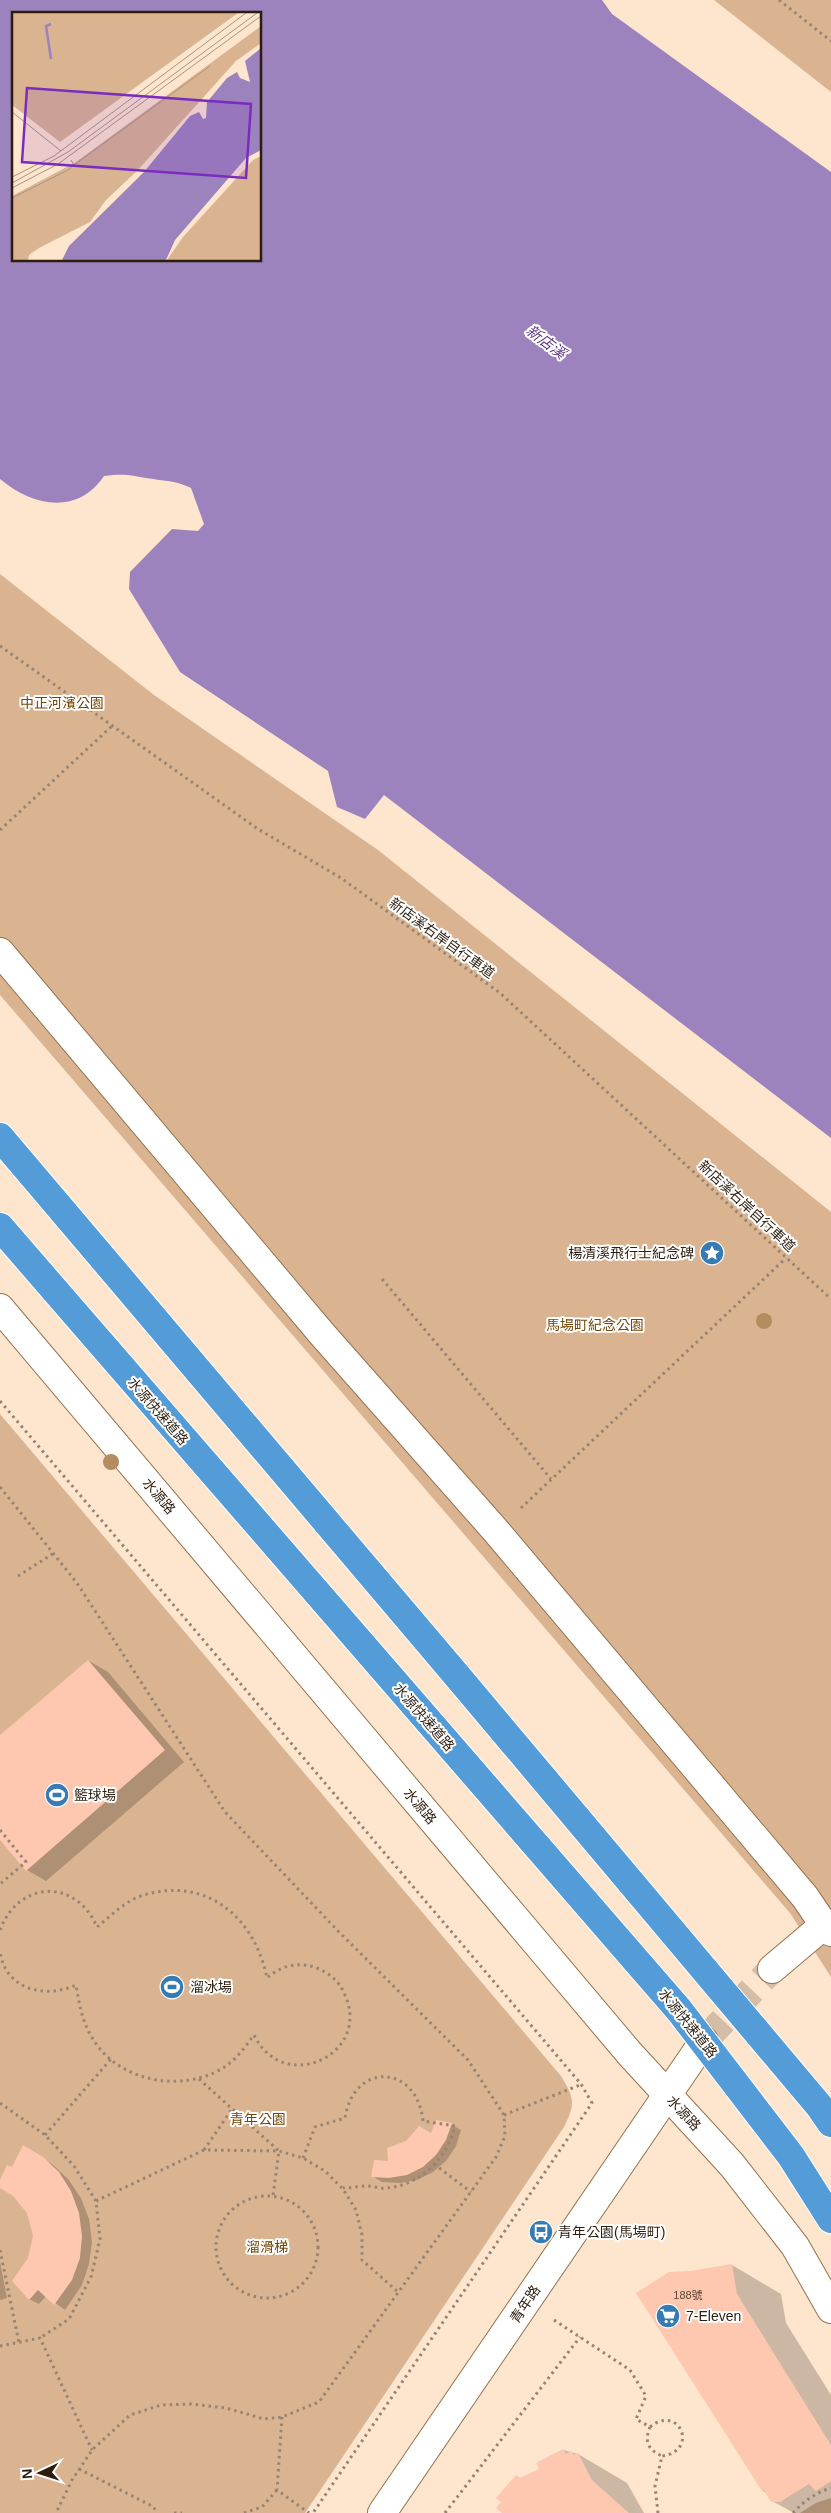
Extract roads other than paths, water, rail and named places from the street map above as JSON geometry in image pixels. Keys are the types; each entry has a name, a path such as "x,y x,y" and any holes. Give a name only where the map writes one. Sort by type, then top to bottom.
{"highway":[{"path":"0,1137 417,1631 715,1979 820,2107 831,2124"},
{"name":"水源快速道路","path":"0,1227 704,2041 791,2156 831,2219"}],"street":[{"path":"0,952 322,1334 496,1531 805,1897 828,1929 772,1969"},
{"name":"水源路","path":"0,1308 624,2047 732,2165 789,2239 831,2309"},
{"name":"青年路","path":"382,2513 704,2041"}],"water":[{"name":"新店溪","path":"0,0 602,0 612,14 831,172 831,1138 384,795 365,819 337,807 328,771 180,672 129,589 130,572 172,529 198,531 204,524 191,488 172,482 129,475 112,475 104,476 93,489 81,497 68,502 54,503 26,496 0,479"}],"tunnel":[{"path":"704,2041 772,1969"}],"place":[{"name":"楊清溪飛行士紀念碑","path":"712,1253"},
{"name":"籃球場","path":"57,1795"},
{"name":"溜冰場","path":"172,1987"},
{"name":"青年公園(馬場町)","path":"541,2232"},
{"name":"7-Eleven","path":"668,2316"}],"park label":[{"name":"中正河濱公園","path":"62,703"},
{"name":"馬場町紀念公園","path":"595,1325"},
{"name":"青年公園","path":"258,2119"},
{"name":"溜滑梯","path":"267,2247"}]}
